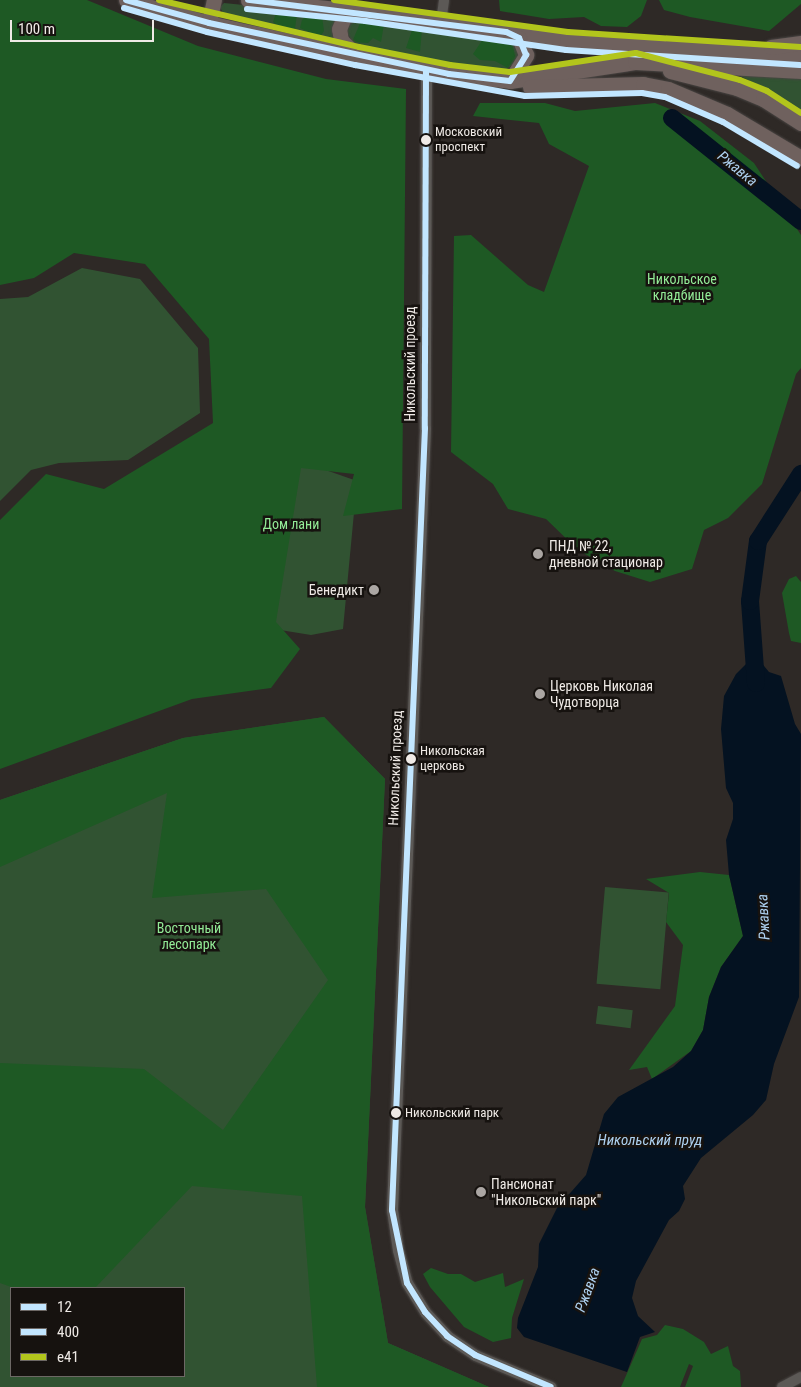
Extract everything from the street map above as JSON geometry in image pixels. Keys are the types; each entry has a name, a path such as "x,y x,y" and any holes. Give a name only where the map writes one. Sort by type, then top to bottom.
{"main road":[{"path":"126,0 209,23 357,56 426,70 510,81 528,87 643,84 668,88 728,114 801,158"},
{"path":"209,23 214,0"},
{"path":"248,0 357,11 586,43 801,56"},
{"path":"357,11 344,17 339,29 341,40 357,56"},
{"path":"506,32 520,38 526,55 510,81"},
{"path":"737,53 801,43"},
{"path":"510,81 557,76 594,66 635,62 801,71"},
{"path":"635,62 738,88 763,99 801,123"},
{"path":"555,87 594,66"}],"street":[{"path":"441,22 444,0"},
{"name":"Никольский проезд","path":"426,70 425,428 392,1210 398,1250 407,1283 425,1312 447,1336 475,1355 550,1387"},
{"path":"782,1387 801,1377"}],"green space":[{"path":"0,0 87,0 198,46 326,79 406,89 402,509 343,516 354,474 301,468 276,622 300,649 271,688 192,699 0,769 0,520 46,474 104,489 213,423 209,339 145,264 74,253 34,278 0,285"},
{"path":"499,0 647,0 641,16 627,27 601,26 584,17 549,19 500,11"},
{"path":"659,0 801,0 801,4 769,31 690,17 664,10"},
{"path":"224,3 339,15 332,29 334,44 254,25 223,13 220,7"},
{"path":"290,10 297,13 295,29 281,28 273,22 276,13"},
{"path":"309,13 322,16 324,31 320,37 300,28 302,20"},
{"path":"360,15 504,36 518,49 518,60 502,73 356,47 346,31 352,20"},
{"path":"361,21 384,24 381,42 373,38 368,43 352,42"},
{"path":"413,27 422,29 420,52 406,48"},
{"path":"483,39 512,44 516,59 508,68 495,61 480,60 473,54"},
{"path":"738,75 801,76 801,114 775,94"},
{"name":"Никольское кладбище","path":"480,103 545,103 575,111 655,103 700,121 754,163 801,235 801,368 796,374 762,484 728,518 704,530 692,569 650,582 615,571 578,550 546,519 508,509 493,484 451,452 454,236 471,235 528,285 544,292 589,166 549,144 539,123 473,116"},
{"path":"82,268 140,279 198,348 200,413 128,460 59,463 31,470 0,501 0,299 28,297"},
{"name":"Дом лани","path":"257,446 357,481 343,629 311,635 237,623"},
{"path":"796,576 801,582 801,643 791,641 782,593 789,579"},
{"name":"Восточный лесопарк","path":"324,717 385,779 365,1207 388,1343 489,1387 0,1387 0,800 183,738"},
{"path":"324,717 385,779 365,1207 388,1343 489,1387 317,1387 302,1196 192,1186 96,1287 11,1287 0,1283 0,1063 144,1069 223,1130 328,980 266,889 152,898 167,793 0,867 0,800 183,738"},
{"path":"700,872 729,875 743,936 721,967 709,997 703,1030 691,1051 652,1079 647,1067 629,1070 675,1006 683,945 666,922 669,893 646,879"},
{"path":"605,887 669,893 660,989 597,984"},
{"path":"598,1006 633,1010 631,1028 596,1024"},
{"path":"431,1268 448,1274 461,1274 475,1282 503,1273 505,1287 524,1279 512,1318 511,1338 493,1342 464,1327 430,1287 423,1274"},
{"path":"665,1325 683,1329 704,1342 711,1354 728,1346 733,1366 740,1371 741,1387 685,1387 693,1366 689,1364 680,1387 621,1387 642,1339 657,1335"}],"water":[{"name":"Никольский пруд","path":"749,661 760,661 769,672 781,676 795,724 801,734 799,997 774,1064 766,1100 753,1115 701,1158 683,1186 685,1199 679,1211 669,1220 636,1281 632,1298 638,1316 655,1332 640,1337 627,1372 524,1337 517,1328 518,1318 538,1267 539,1244 557,1208 586,1175 604,1114 618,1097 673,1067 691,1051 703,1030 709,997 721,967 743,936 729,875 726,840 733,819 733,803 726,788 721,729 724,696 736,674"}],"waterway":[{"name":"Ржавка","path":"672,118 801,221"},
{"name":"Ржавка","path":"756,683 750,601 758,541 801,474"}],"transit line":[{"name":"12","path":"126,0 209,23 449,74 510,81 526,55 519,38 506,32 248,0"},
{"name":"е41","path":"159,0 359,47 450,65 510,72 636,53 740,80 767,91 801,113"},
{"name":"е41","path":"334,0 568,32 801,47"},
{"name":"400","path":"124,8 207,32 355,65 525,96 642,93 665,97 723,122 797,166"},
{"name":"400","path":"247,9 365,21 566,50 800,65"},
{"name":"12","path":"426,70 425,428 392,1210 407,1283 425,1312 447,1336 475,1355 551,1387"}],"place":[{"name":"Московский проспект","path":"426,140"},
{"name":"ПНД № 22, дневной стационар","path":"538,554"},
{"name":"Бенедикт","path":"374,590"},
{"name":"Церковь Николая Чудотворца","path":"540,694"},
{"name":"Никольская церковь","path":"411,759"},
{"name":"Никольский парк","path":"396,1113"},
{"name":"Пансионат \"Никольский парк\"","path":"481,1192"}]}
